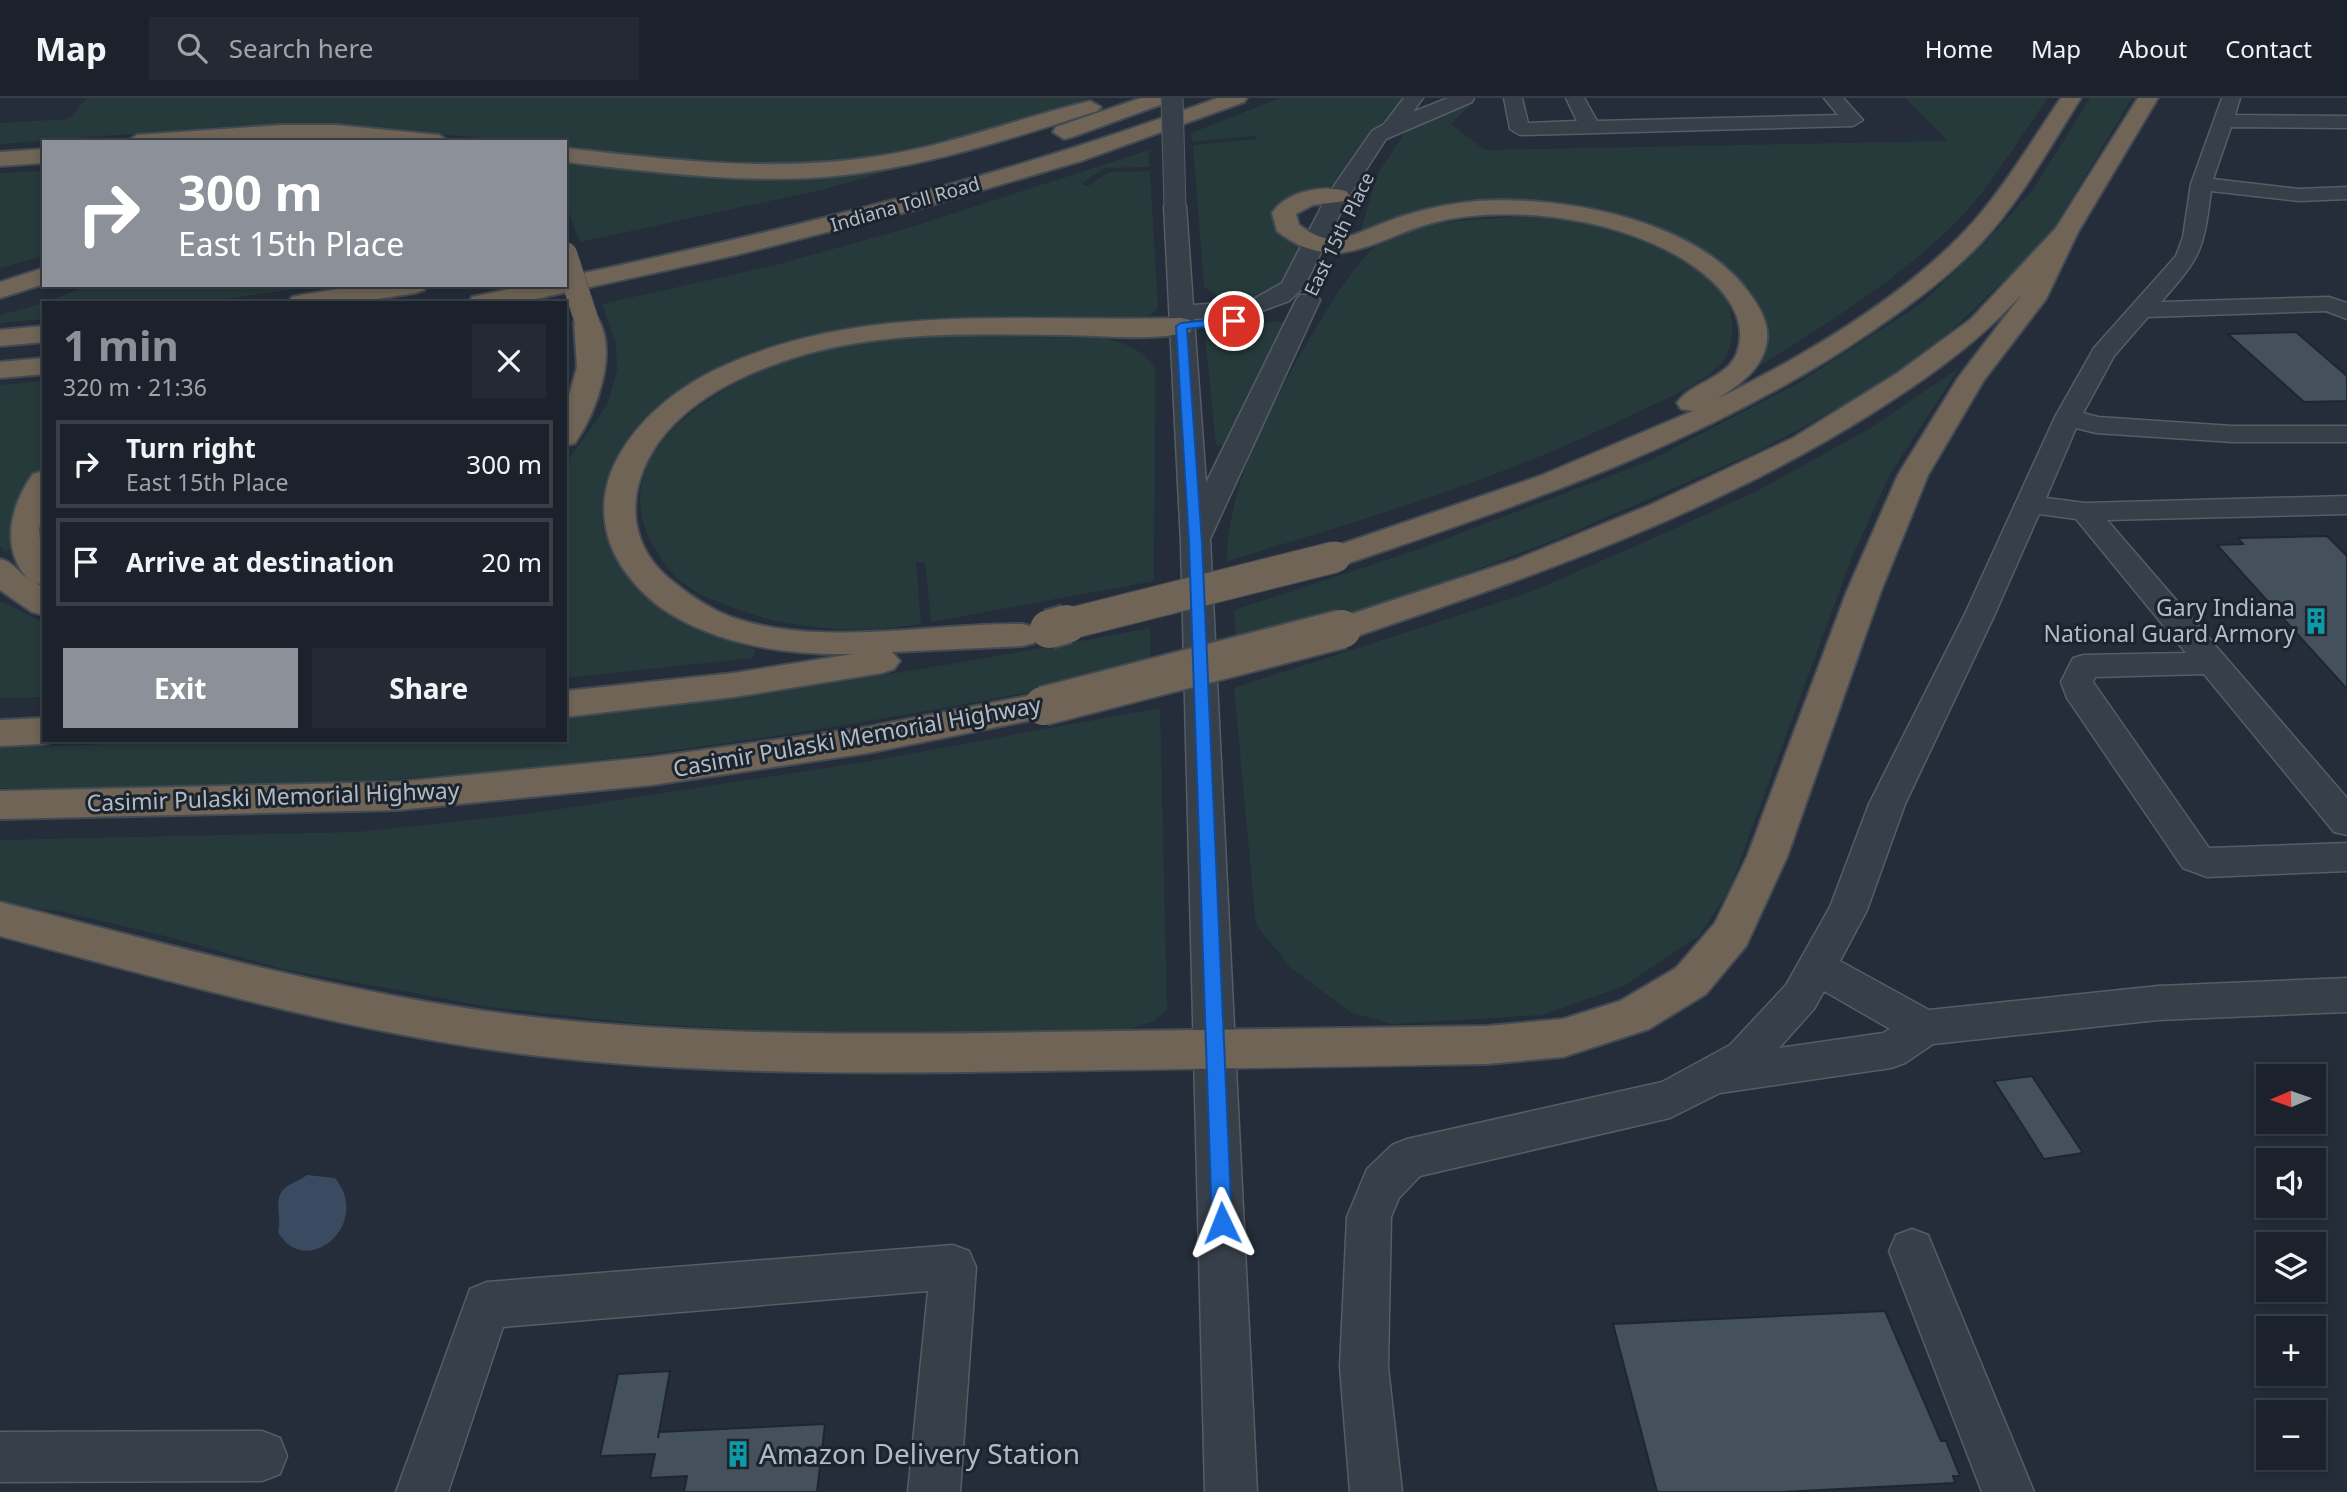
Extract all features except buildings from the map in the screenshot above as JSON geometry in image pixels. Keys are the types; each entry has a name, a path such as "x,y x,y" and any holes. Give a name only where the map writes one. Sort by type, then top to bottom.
{"highway":[{"path":"567,155 732,171 846,167 928,152 1118,98"},
{"name":"Indiana Toll Road","path":"903,182 1024,145 1161,98"},
{"name":"Indiana Toll Road","path":"567,284 864,218 1145,135 1237,98"},
{"path":"567,704 747,683 1036,632 1335,557 1585,469 1758,391 1855,332 1916,286 1970,239 2071,98"},
{"name":"Casimir Pulaski Memorial Highway","path":"0,805 398,796 652,771 868,740 1043,706 1342,629 1551,557 1661,512 1803,444 1906,380 1980,325 2066,232 2148,98"},
{"path":"166,140 281,132 421,140"},
{"path":"386,136 402,140"},
{"path":"0,152 42,149"},
{"path":"0,159 42,156"},
{"path":"0,165 42,163"},
{"path":"1338,196 1299,201 1284,213 1286,226 1293,233 1325,244 1434,214 1480,208 1564,212 1643,231 1682,248 1718,272 1742,297 1752,320 1753,343 1744,364 1715,388 1585,469"},
{"path":"568,315 762,260 864,218"},
{"path":"0,919 240,981 384,1014 516,1034 678,1049 875,1054 1487,1045 1563,1038 1633,1016 1691,981 1731,934 1767,857 1864,591 1913,475 1972,378 2033,299 2066,232"},
{"path":"567,256 592,253"},
{"path":"0,290 42,277"},
{"path":"314,301 402,287"},
{"name":"Indiana Toll Road","path":"490,301 555,287"},
{"path":"567,287 573,374 567,393"},
{"path":"567,433 587,398 593,373 592,346 568,315"},
{"path":"1036,632 838,644 791,641 746,633 706,618 662,592 633,563 620,535 618,503 625,473 640,443 664,415 698,391 733,371 820,341 908,330 1181,319"},
{"path":"0,338 42,334"},
{"path":"0,370 42,366"},
{"path":"42,482 35,491 23,522 23,547 42,574"},
{"path":"0,569 12,583 42,603"},
{"path":"0,733 42,731"}],"street":[{"path":"1172,98 1181,319 1196,543 1231,1492"},
{"name":"East 15th Place","path":"1181,319 1261,318 1284,313 1308,300 1338,196 1379,135 1391,128 1414,98"},
{"path":"1391,128 1465,98"},
{"path":"1513,98 1520,129 1853,120 1833,98"},
{"path":"1575,98 1590,127"},
{"path":"1376,1492 1364,1367 1368,1217 1383,1184 1407,1159 1670,1099 1745,1058 1800,997 1848,910 1887,804 2031,504 2068,417 2103,353 2187,258 2194,237 2201,184 2231,98"},
{"path":"2294,106 2307,122"},
{"path":"2223,121 2347,122"},
{"name":"East 15th Place","path":"1181,319 1267,306 1282,298 1325,244 1363,179 1392,138 1391,128"},
{"path":"2201,184 2264,192 2347,193"},
{"path":"1196,543 1227,467 1308,300"},
{"path":"2140,310 2329,304 2347,312"},
{"path":"2068,417 2095,425 2232,434 2347,434"},
{"path":"2031,504 2085,513 2347,505"},
{"path":"2085,513 2347,822"},
{"path":"2212,663 2084,666 2077,682 2079,690 2196,858 2207,863 2347,857"},
{"path":"1816,967 1926,1028"},
{"path":"1715,1076 1891,1050 1926,1028 2158,1003 2347,995"},
{"path":"1912,1251 2008,1492"},
{"path":"422,1492 487,1305 953,1267 934,1492"},
{"path":"0,1457 262,1456"}],"shaded area":[{"path":"87,98 1090,98 920,146 850,159 784,165 690,161 567,147 567,140 500,140 324,123 261,124 0,144 0,123 69,119"},
{"path":"1280,98 1404,98 1370,134 1336,182 1293,197 1279,207 1273,225 1285,236 1304,245 1283,284 1275,292 1255,300 1244,302 1222,298 1204,286 1193,145 1257,139 1256,136 1192,142 1191,133"},
{"path":"1905,98 2048,98 1985,188 1940,237 1867,296 1761,365 1769,332 1765,317 1748,288 1713,259 1653,227 1588,209 1521,201 1487,201 1429,208 1394,217 1361,230 1377,175 1411,123 1472,103 1451,124 1485,150 1948,141"},
{"path":"2090,98 2132,98 2046,241 1952,330 1885,382 1761,450 1557,539 1404,597 1236,646 1234,610 1411,552 1649,461 1800,382 1922,303 1986,242 2034,188"},
{"path":"995,141 821,190 580,242 567,209 567,161 739,176"},
{"path":"1149,150 1149,167 1104,168 1081,184 1088,186 1109,172 1150,171 1158,308 1150,315 1132,320 994,318 857,326 794,340 760,351 695,381 666,400 641,422 622,447 608,481 603,508 603,529 622,568 652,602 691,625 756,650 753,658 567,678 567,461 608,404 617,370 616,343 602,304 772,266 908,228"},
{"path":"42,171 42,257 0,268 0,173"},
{"path":"1523,217 1573,222 1625,234 1674,254 1695,268 1723,295 1730,308 1732,335 1724,360 1701,380 1679,392 1537,458 1435,496 1227,561 1237,493 1260,433 1309,339 1367,254 1382,242 1416,229 1451,222"},
{"path":"84,287 311,287 209,301 49,301"},
{"path":"42,304 42,319 0,323 0,315"},
{"path":"1278,321 1287,324 1226,445 1216,445 1205,335 1230,327"},
{"path":"973,337 1104,338 1133,348 1155,368 1154,581 931,622 925,562 916,562 921,624 893,628 835,629 776,621 721,603 695,591 669,569 650,540 641,511 642,484 651,460 666,437 710,399 760,372 801,357 886,341"},
{"path":"1959,368 1890,474 1852,557 1729,890 1700,935 1624,986 1542,1015 1392,1024 1352,1013 1291,968 1256,925 1234,688 1528,593 1665,533 1759,490 1869,429"},
{"path":"42,381 42,470 10,521 13,548 5,552 0,546 0,385"},
{"path":"0,601 42,622 42,697 0,698"},
{"path":"1150,628 1151,668 993,699 757,739 598,760 453,775 195,787 0,788 0,748 166,742 567,742 567,717 712,700 1004,655"},
{"path":"1160,708 1167,1010 1154,1021 1124,1031 779,1031 633,1023 490,1007 283,969 161,935 63,912 0,903 0,840 358,832 527,814 865,762"}],"water":[{"path":"307,1175 335,1178 345,1196 346,1213 341,1228 331,1241 318,1249 304,1251 290,1246 278,1232 278,1205 284,1189"}],"place":[{"name":"Gary Indiana National Guard Armory","path":"2316,621"},
{"name":"Amazon Delivery Station","path":"738,1454"}],"route":[{"path":"1222,1223 1196,543 1181,326 1234,321"}]}
